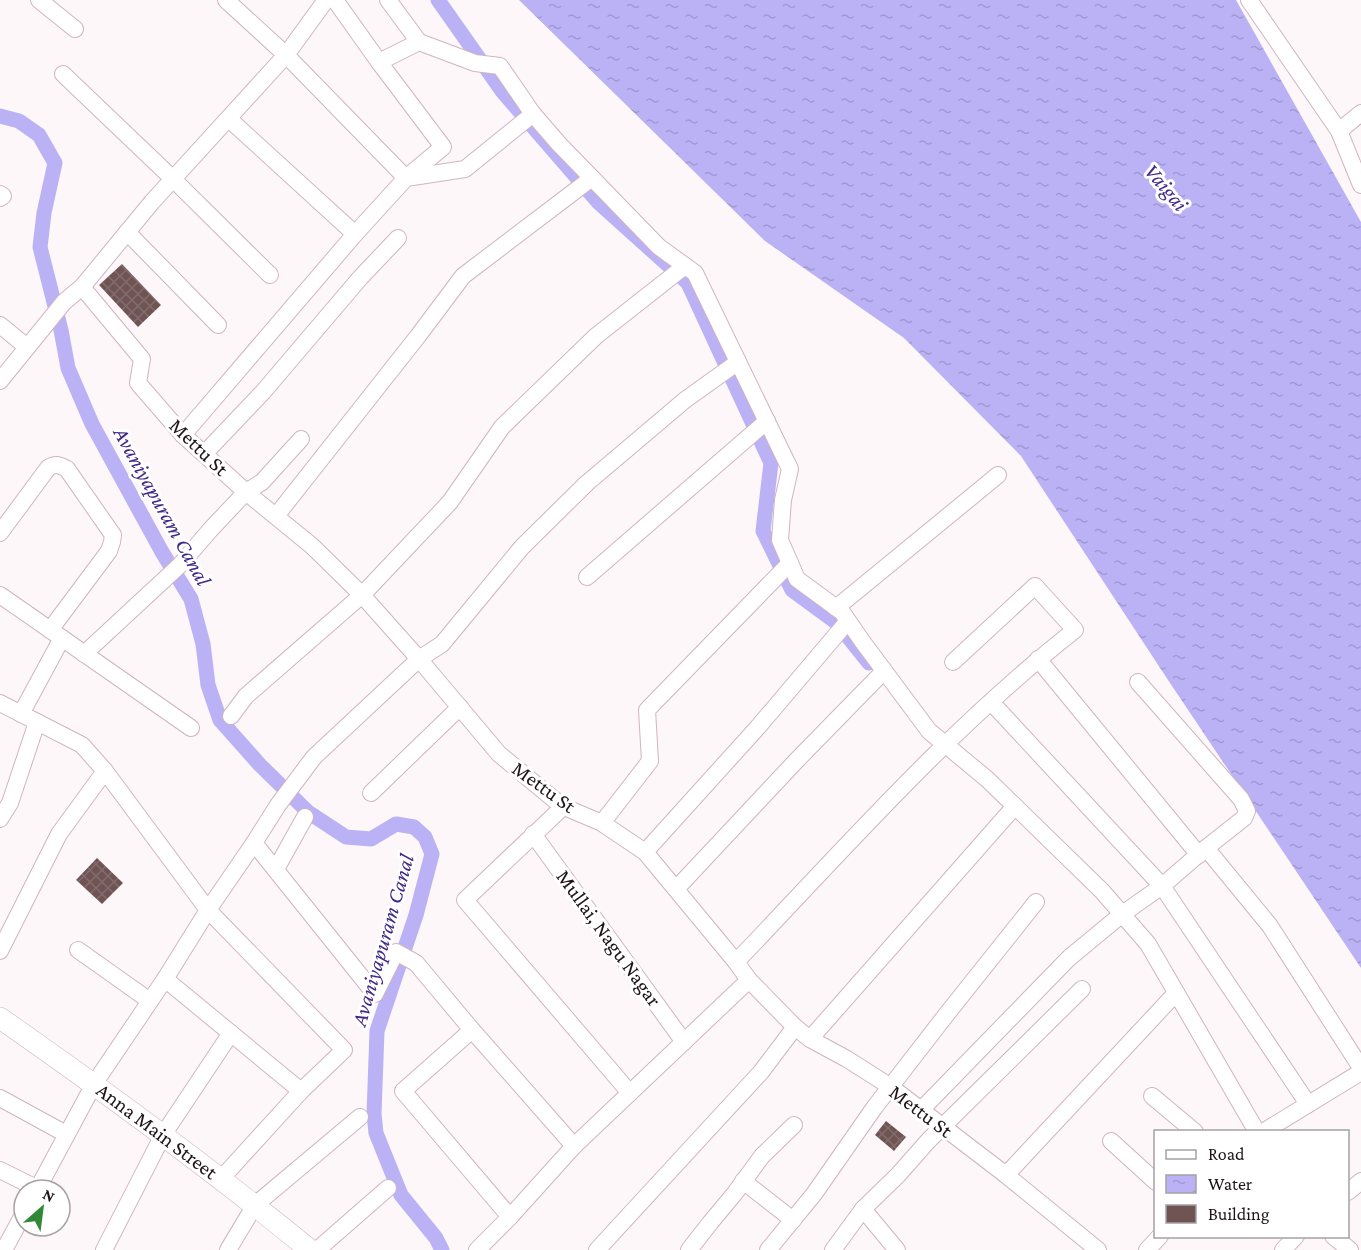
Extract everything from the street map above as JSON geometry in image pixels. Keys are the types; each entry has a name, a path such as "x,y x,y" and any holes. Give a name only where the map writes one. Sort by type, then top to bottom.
{"street":[{"path":"39,0 75,29"},
{"path":"226,0 286,55 406,178"},
{"path":"0,381 64,302 82,287 173,179 286,55 326,0"},
{"path":"183,435 355,234 406,178 443,147 335,0"},
{"path":"388,0 419,42 483,64 500,66 528,118 559,144 586,182 659,247 679,270 695,273 732,367 760,428 790,469 783,500 780,540 785,568 842,612 844,626 881,675 929,730 941,748 987,779 1011,810 1102,891 1118,917 1148,944 1174,996 1256,1130"},
{"path":"1249,0 1339,131 1361,185"},
{"path":"379,62 419,42"},
{"path":"63,74 270,274"},
{"path":"1339,131 1361,113"},
{"path":"406,178 465,169 528,118"},
{"path":"229,119 355,234"},
{"path":"276,516 463,276 586,182"},
{"path":"127,232 218,325"},
{"path":"204,454 263,392 360,278 398,238"},
{"path":"231,716 246,696 362,595 450,502 501,427 596,336 679,270"},
{"name":"Mettu St","path":"82,287 142,359 138,383 183,435 246,492 312,546 362,595 499,754 564,806 602,823 645,852 749,980 795,1027 810,1039 891,1087 1006,1175 1098,1250"},
{"path":"0,325 27,347"},
{"path":"43,1178 94,1084 278,805 314,757 419,659 442,644 522,546 587,483 685,400 732,367"},
{"path":"587,577 760,428"},
{"path":"84,654 180,565 246,492 262,482 300,439"},
{"path":"0,533 48,468 53,464 58,464 67,469 113,535 109,551 56,634 21,714"},
{"path":"836,608 998,475"},
{"path":"602,823 650,761 647,710 785,568"},
{"path":"736,962 941,748 1038,659 1075,630 1035,586 953,662"},
{"path":"0,595 192,728"},
{"path":"645,852 758,727 844,626"},
{"path":"1038,659 1202,852 1270,927 1361,1070 1265,1130"},
{"path":"676,889 796,761 881,675"},
{"path":"921,1110 1069,958 1118,917 1162,886 1244,818 1247,812 1241,800 1138,682"},
{"path":"991,702 1162,886 1308,1104"},
{"path":"0,703 82,745 105,771 208,910 344,1050 301,1091 220,1180"},
{"path":"371,793 460,707"},
{"path":"1,815 10,803 37,722"},
{"path":"0,951 59,834 105,771"},
{"path":"564,806 465,900 630,1093"},
{"path":"810,1039 1011,810"},
{"path":"276,869 305,818"},
{"name":"Mullai, Nagu Nagar","path":"533,834 684,1042"},
{"path":"254,843 375,994 396,952 416,963 574,1146"},
{"path":"768,1250 814,1194 874,1108 1036,903"},
{"path":"78,950 150,1001"},
{"path":"165,979 301,1091"},
{"path":"477,1250 574,1146 749,980"},
{"path":"833,1250 863,1209 1082,989"},
{"path":"1006,1175 1174,996"},
{"name":"Anna Main Street","path":"0,1018 164,1135 310,1250"},
{"path":"597,1250 761,1072 795,1027"},
{"path":"472,1030 403,1091 510,1217"},
{"path":"104,1250 164,1135 231,1033"},
{"path":"1152,1096 1194,1130"},
{"path":"0,1098 66,1134"},
{"path":"228,1250 255,1205 360,1117"},
{"path":"689,1250 762,1156 794,1125"},
{"path":"1111,1141 1154,1181"},
{"path":"0,1170 16,1178"},
{"path":"743,1181 793,1220"},
{"path":"1349,1190 1361,1181"},
{"path":"317,1250 388,1188"},
{"path":"863,1209 897,1250"},
{"path":"4,1250 12,1236"},
{"path":"1147,1250 1158,1238"},
{"path":"1283,1250 1294,1238"},
{"path":"1335,1238 1350,1250"}],"water":[{"name":"Vaigai","path":"519,0 1236,0 1361,222 1361,968 1021,456 904,338 765,241"}],"building":[{"path":"122,264 161,305 138,327 99,285"},
{"path":"97,858 123,883 102,904 76,880"},
{"path":"886,1121 906,1137 894,1151 875,1135"}],"waterway":[{"path":"438,0 502,91 599,203 688,283 771,463 763,531 792,590 837,623 869,663"},
{"name":"Avaniyapuram Canal","path":"0,116 19,121 39,135 55,163 44,213 40,247 68,368 92,424 162,552 191,599 203,644 208,685 220,720 260,765 308,812 346,837 371,839 396,824 414,827 425,837 432,854 416,915 377,1031 374,1114 376,1133 401,1195 436,1238 442,1250"}]}
